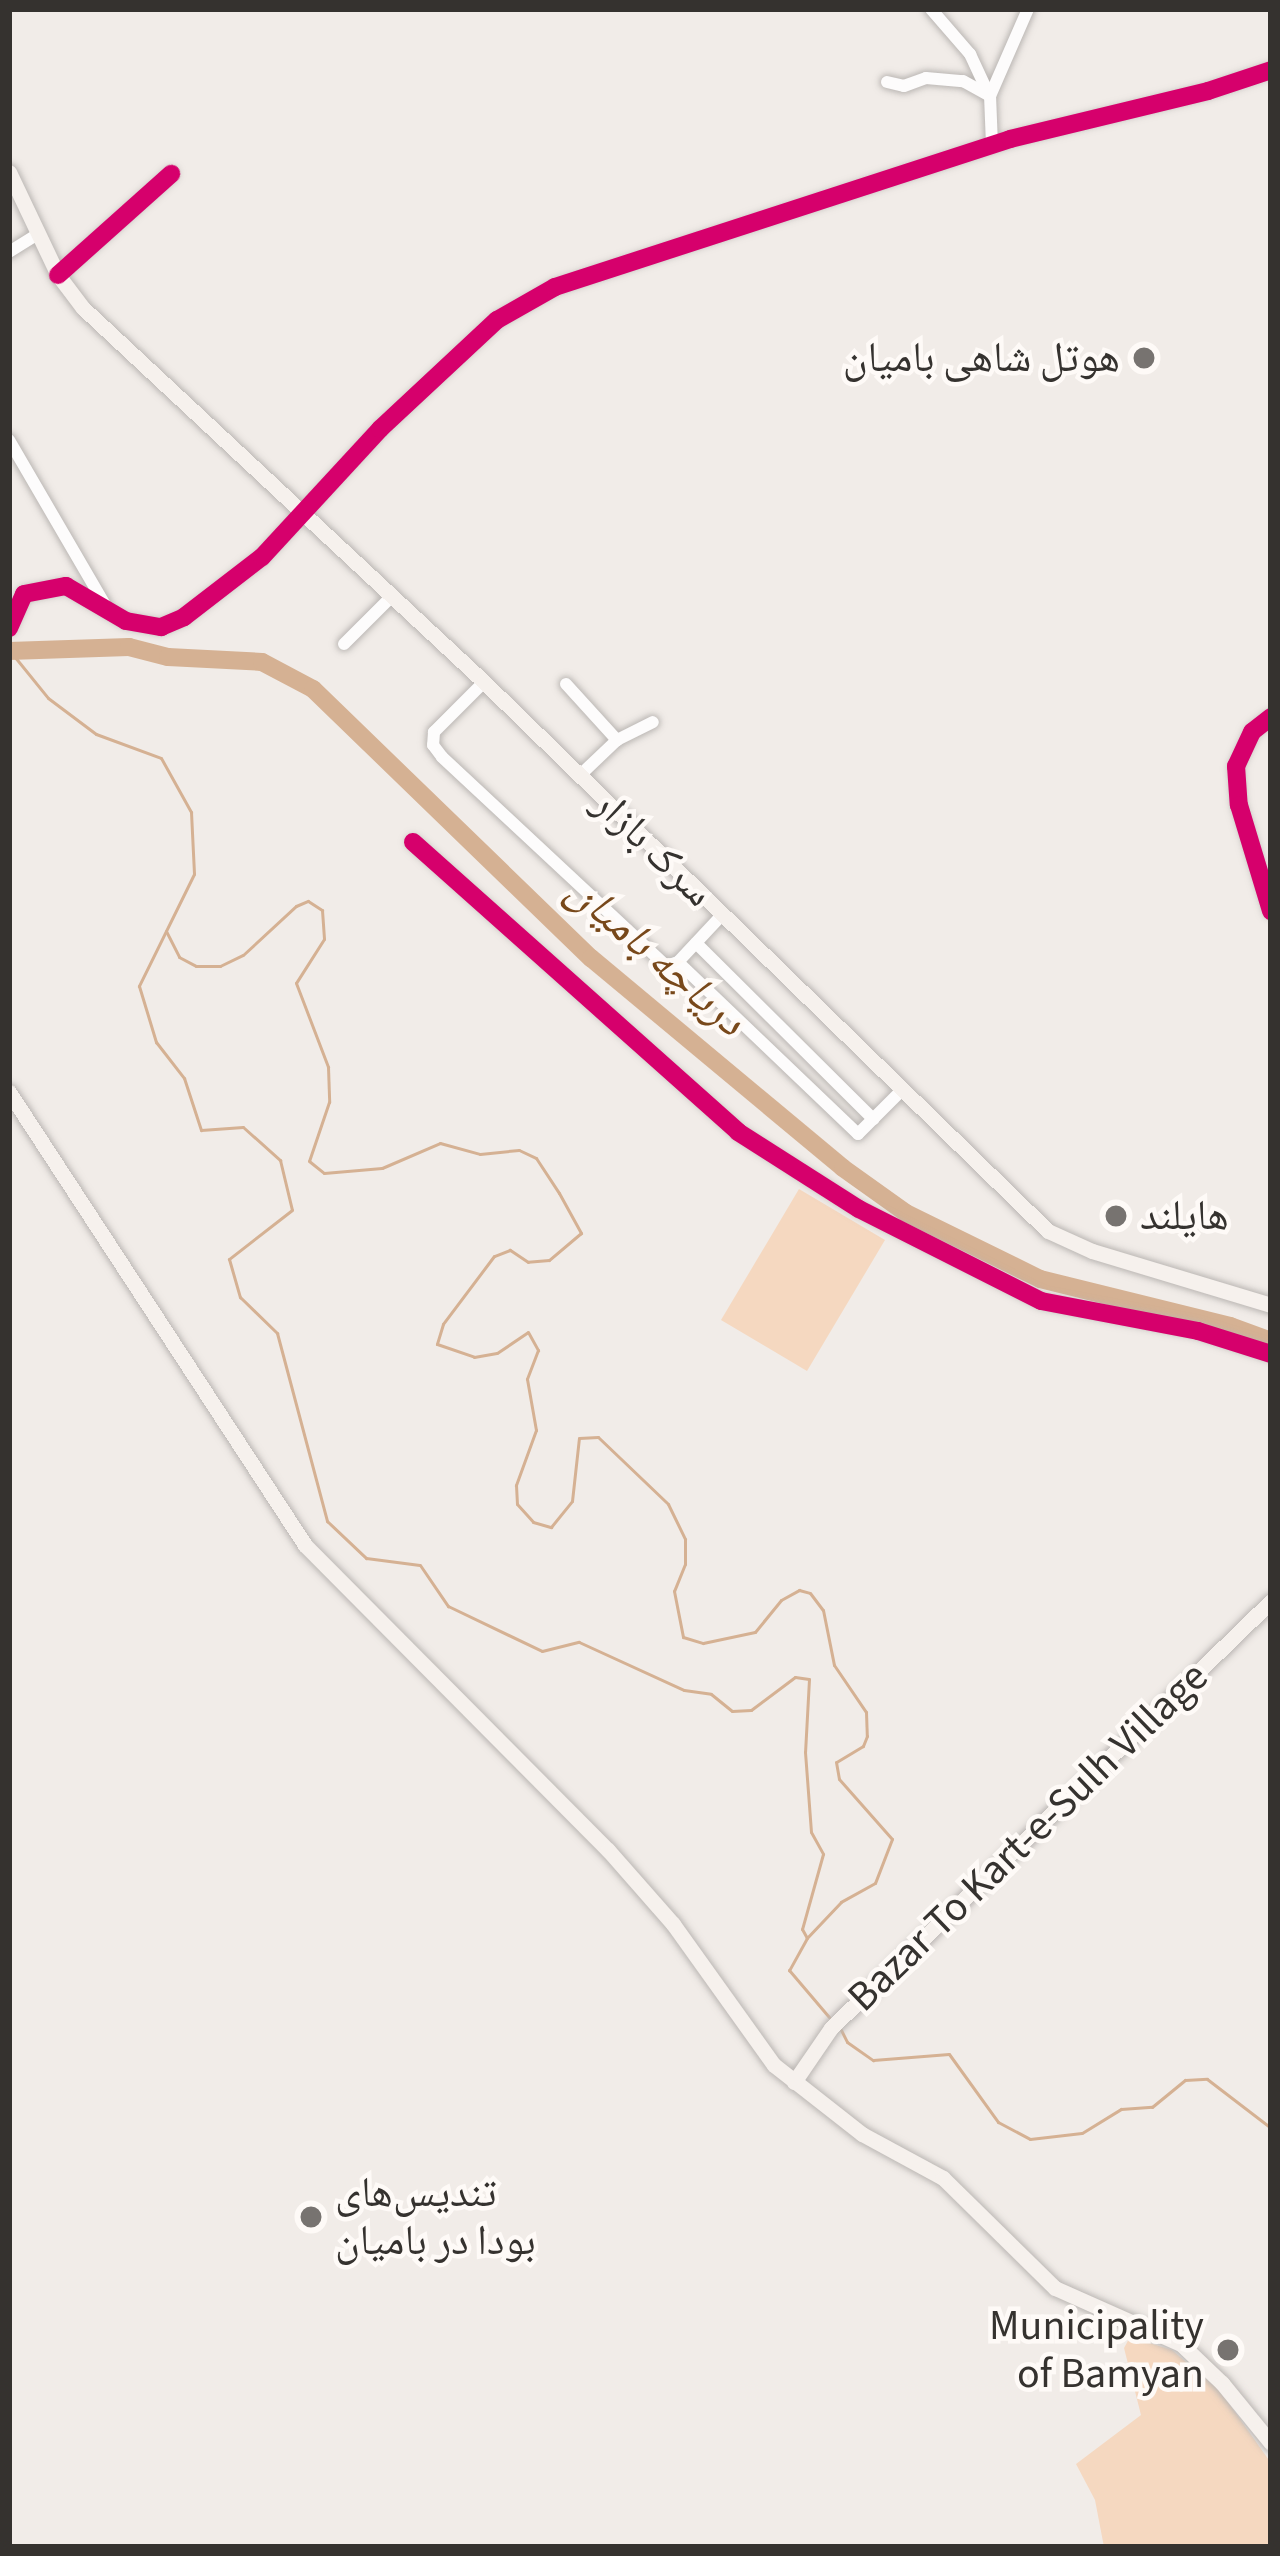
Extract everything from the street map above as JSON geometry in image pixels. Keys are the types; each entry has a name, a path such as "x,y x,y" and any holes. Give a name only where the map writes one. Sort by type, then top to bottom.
{"main road":[{"name":"سرک بازار","path":"9,172 58,275 83,308 484,682 1048,1231 1092,1251 1271,1305"},
{"path":"9,1092 305,1545 608,1850 673,1924 774,2065 862,2134 943,2178 1055,2288 1181,2344 1222,2383 1271,2443"},
{"name":"Bazar To Kart-e-Sulh Village","path":"794,2082 836,2022 1271,1600"}],"street":[{"path":"931,9 970,54 990,96 992,145"},
{"path":"990,96 1028,9"},
{"path":"11,622 24,594 66,586 126,622 160,627 184,617 262,557 350,459 434,376 497,320 555,287 992,145 1271,70"},
{"path":"887,82 904,86 926,78 963,81 990,96"},
{"path":"58,275 171,174"},
{"path":"9,252 38,234"},
{"path":"9,440 107,609"},
{"path":"344,644 392,596"},
{"path":"484,682 434,732 433,745 666,966 678,962 722,916"},
{"path":"566,684 617,740"},
{"path":"1271,717 1252,732 1236,766 1239,805 1271,911"},
{"path":"579,776 617,740 652,722"},
{"path":"413,842 738,1132 859,1209 1041,1300 1198,1331 1271,1354"},
{"path":"696,943 873,1119"},
{"path":"678,962 858,1134 902,1090"}],"shaded area":[{"path":"799,1189 885,1240 807,1371 721,1320"},
{"path":"1130,2337 1172,2350 1220,2391 1271,2463 1271,2547 1104,2547 1095,2500 1076,2464 1141,2415 1124,2348"}],"waterway":[{"name":"دریاچه بامیان","path":"9,651 129,647 168,657 262,662 313,689 591,958 843,1168 906,1213 1040,1279 1230,1326 1271,1341"},
{"path":"10,651 48,698 96,734 161,758 191,812 194,874 139,986 156,1042 184,1078 201,1130 243,1127 280,1160 292,1210 229,1259 240,1297 277,1333 327,1521 366,1558 420,1565 448,1606 542,1651 579,1642 684,1690 711,1694 732,1711 751,1710 795,1677 809,1679 805,1752 811,1832 823,1854 802,1929 807,1938 789,1970 829,2017"},
{"path":"166,931 179,957 196,966 220,966 243,955 296,906 308,901 322,910 324,939 296,983 328,1067 329,1102 309,1161 324,1173 382,1168 440,1143 480,1154 519,1150 536,1158 559,1193 581,1233 549,1260 528,1262 510,1250 494,1256 443,1324 437,1344 474,1357 497,1353 528,1332 538,1350 527,1379 536,1430 516,1485 517,1504 533,1522 551,1527 572,1501 579,1438 598,1437 668,1504 685,1539 685,1564 674,1591 683,1637 703,1643 755,1632 781,1600 799,1590 810,1593 823,1610 834,1665 866,1712 863,1746 836,1762 839,1779 892,1839 875,1883 841,1902 807,1938"},
{"path":"841,2030 847,2042 873,2060 949,2054 998,2122 1030,2139 1082,2133 1121,2109 1152,2107 1185,2080 1207,2079 1271,2128"}],"cycle path":[{"path":"9,628 24,594 66,586 126,621 161,627 184,617 262,557 380,429 497,320 555,287 1010,139 1208,91 1271,70"},
{"path":"58,275 171,174"},
{"path":"1271,717 1252,732 1236,766 1239,805 1271,911"},
{"path":"413,842 738,1132 859,1209 1041,1301 1198,1331 1271,1354"}],"place":[{"name":"هوتل شاهی بامیان","path":"1144,358"},
{"name":"هایلند","path":"1116,1216"},
{"name":"تندیس‌های بودا در بامیان","path":"311,2217"},
{"name":"Municipality of Bamyan","path":"1228,2350"}]}
